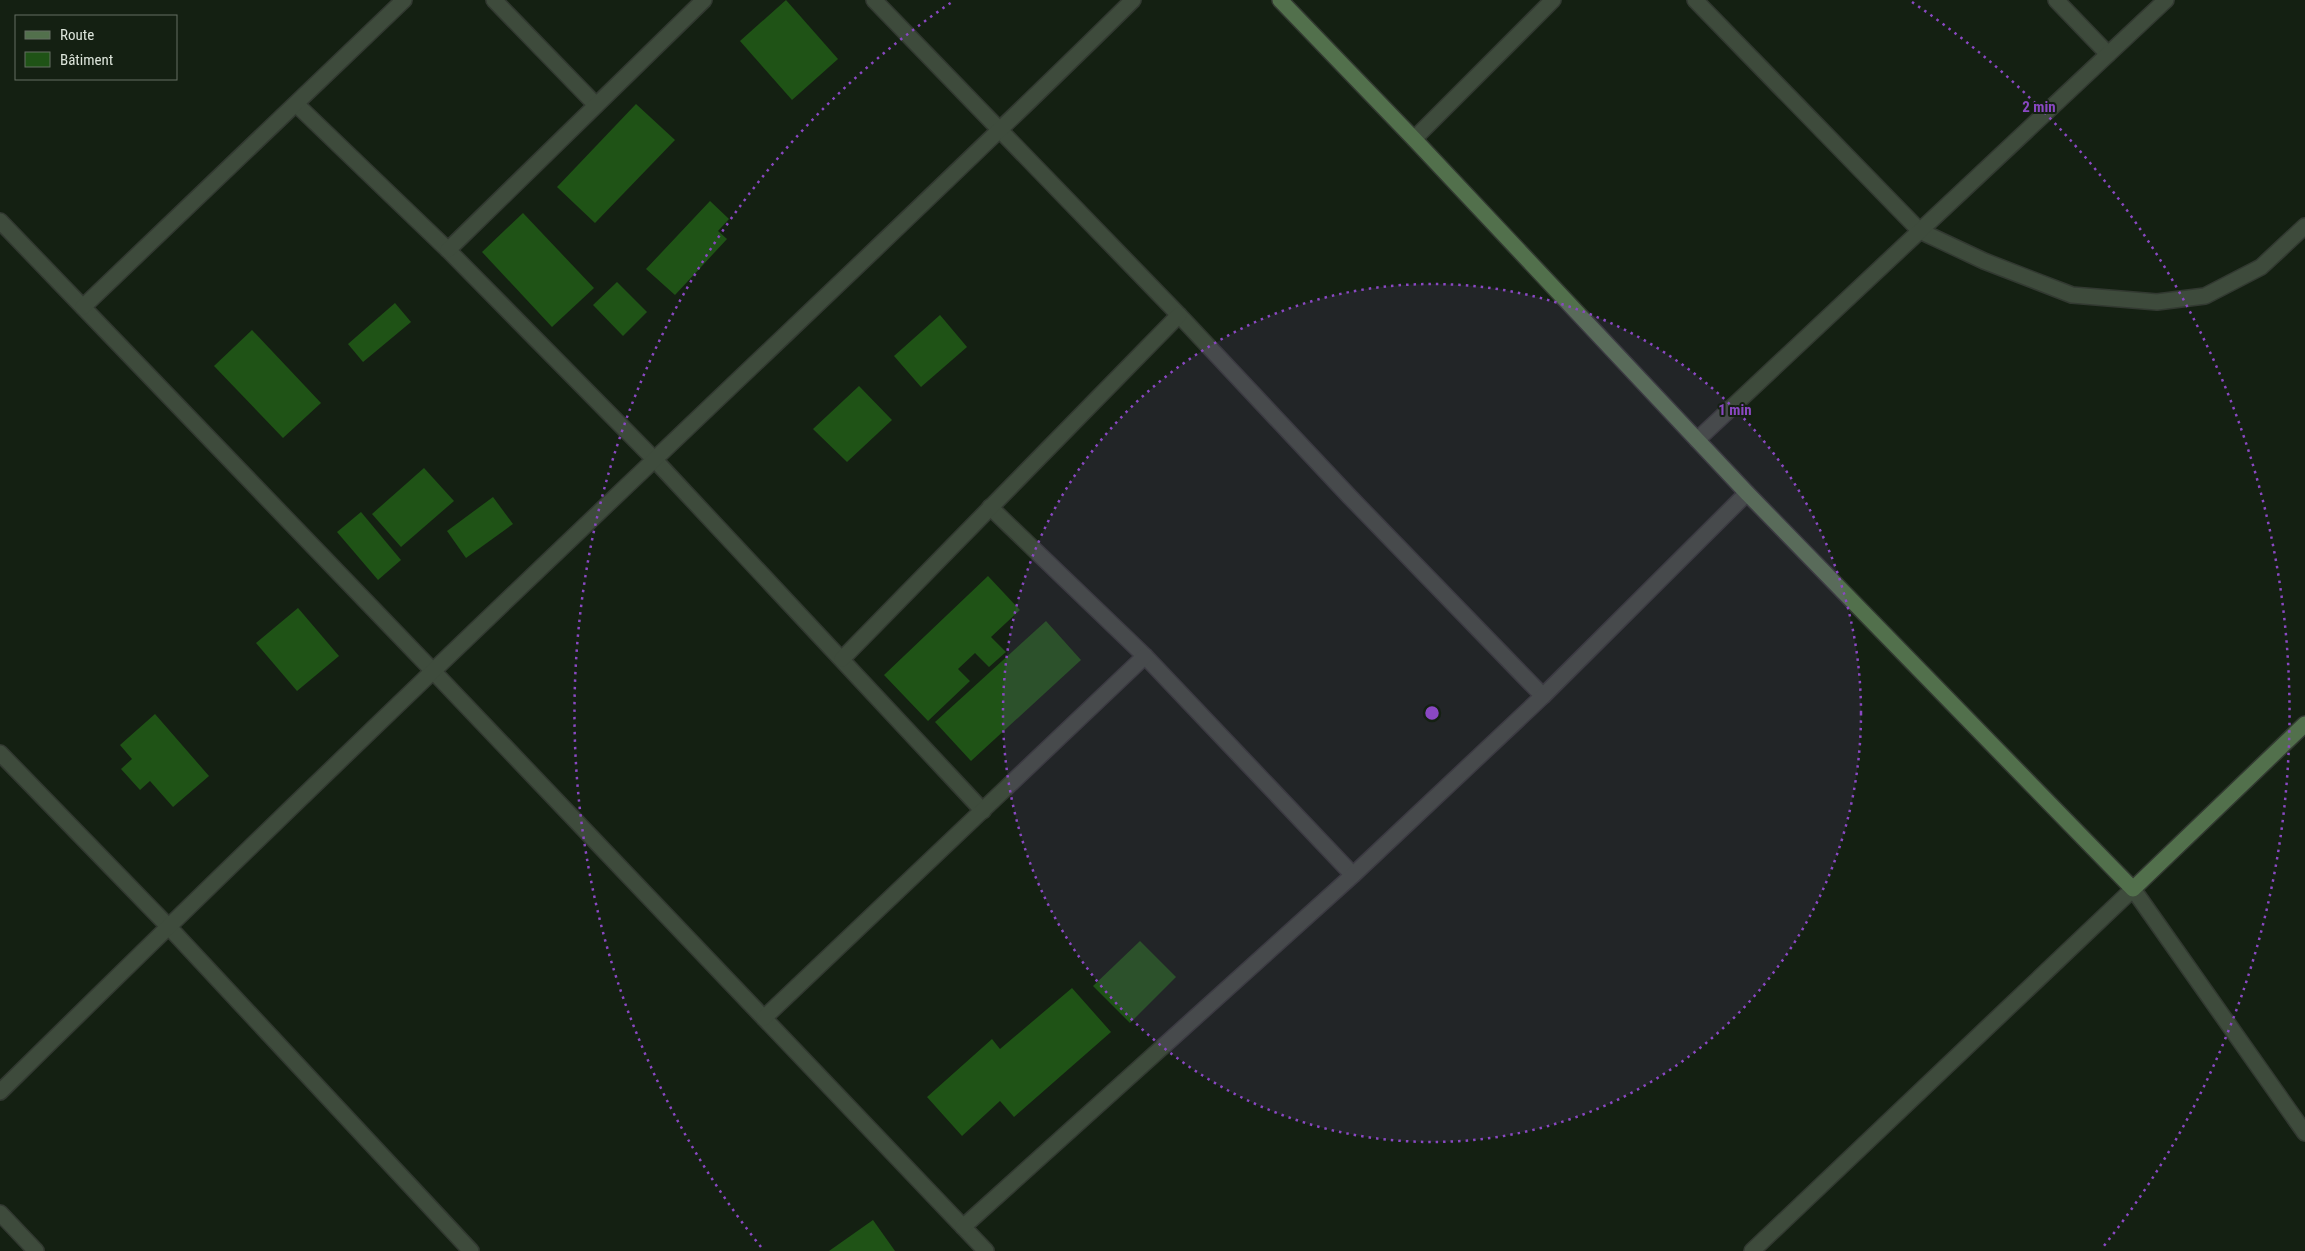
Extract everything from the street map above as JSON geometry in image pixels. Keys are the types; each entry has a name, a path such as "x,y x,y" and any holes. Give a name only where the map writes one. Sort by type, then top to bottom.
{"street":[{"path":"83,307 404,0"},
{"path":"494,0 596,105"},
{"path":"448,250 704,0"},
{"path":"874,0 1180,315 1349,496 1543,696"},
{"path":"0,1092 168,926 654,459 1001,130 1133,0"},
{"path":"1280,0 1414,139 1747,493 2133,889 2305,1132"},
{"path":"1414,139 1553,0"},
{"path":"1695,0 1920,231 1984,261 2072,295 2157,302 2205,296 2261,267 2305,226"},
{"path":"2056,0 2108,54"},
{"path":"1697,440 2166,0"},
{"path":"296,104 448,250 654,459 983,811"},
{"path":"0,221 434,671 986,1251"},
{"path":"842,659 1180,315"},
{"path":"963,1227 1353,875 1543,696 1747,493"},
{"path":"990,507 1145,656 1353,875"},
{"path":"764,1018 1145,656"},
{"path":"1752,1251 2305,724"},
{"path":"0,753 168,926 471,1251"},
{"path":"0,1213 36,1251"}],"building":[{"path":"786,0 838,59 792,100 740,41"},
{"path":"636,104 675,140 595,223 557,187"},
{"path":"710,201 729,219 718,231 727,239 675,295 646,269"},
{"path":"523,213 594,288 552,327 482,252"},
{"path":"617,282 647,312 623,336 593,305"},
{"path":"395,303 411,322 363,362 348,344"},
{"path":"940,315 967,347 921,387 894,356"},
{"path":"252,330 321,403 283,438 214,366"},
{"path":"859,386 892,420 847,462 813,429"},
{"path":"424,468 454,501 401,547 372,514"},
{"path":"493,497 513,524 466,558 447,531"},
{"path":"361,512 401,560 378,580 337,532"},
{"path":"988,576 1020,610 991,637 1006,652 989,667 975,653 958,669 970,681 928,721 884,675"},
{"path":"298,608 339,656 297,691 256,643"},
{"path":"1046,621 1081,660 971,761 935,722"},
{"path":"155,714 209,776 173,807 150,781 140,790 121,769 132,759 120,745"},
{"path":"1140,941 1176,977 1130,1023 1093,986"},
{"path":"1072,988 1111,1032 1014,1117 1000,1101 962,1136 927,1097 992,1039 1000,1049"},
{"path":"873,1220 895,1251 829,1251"}]}
